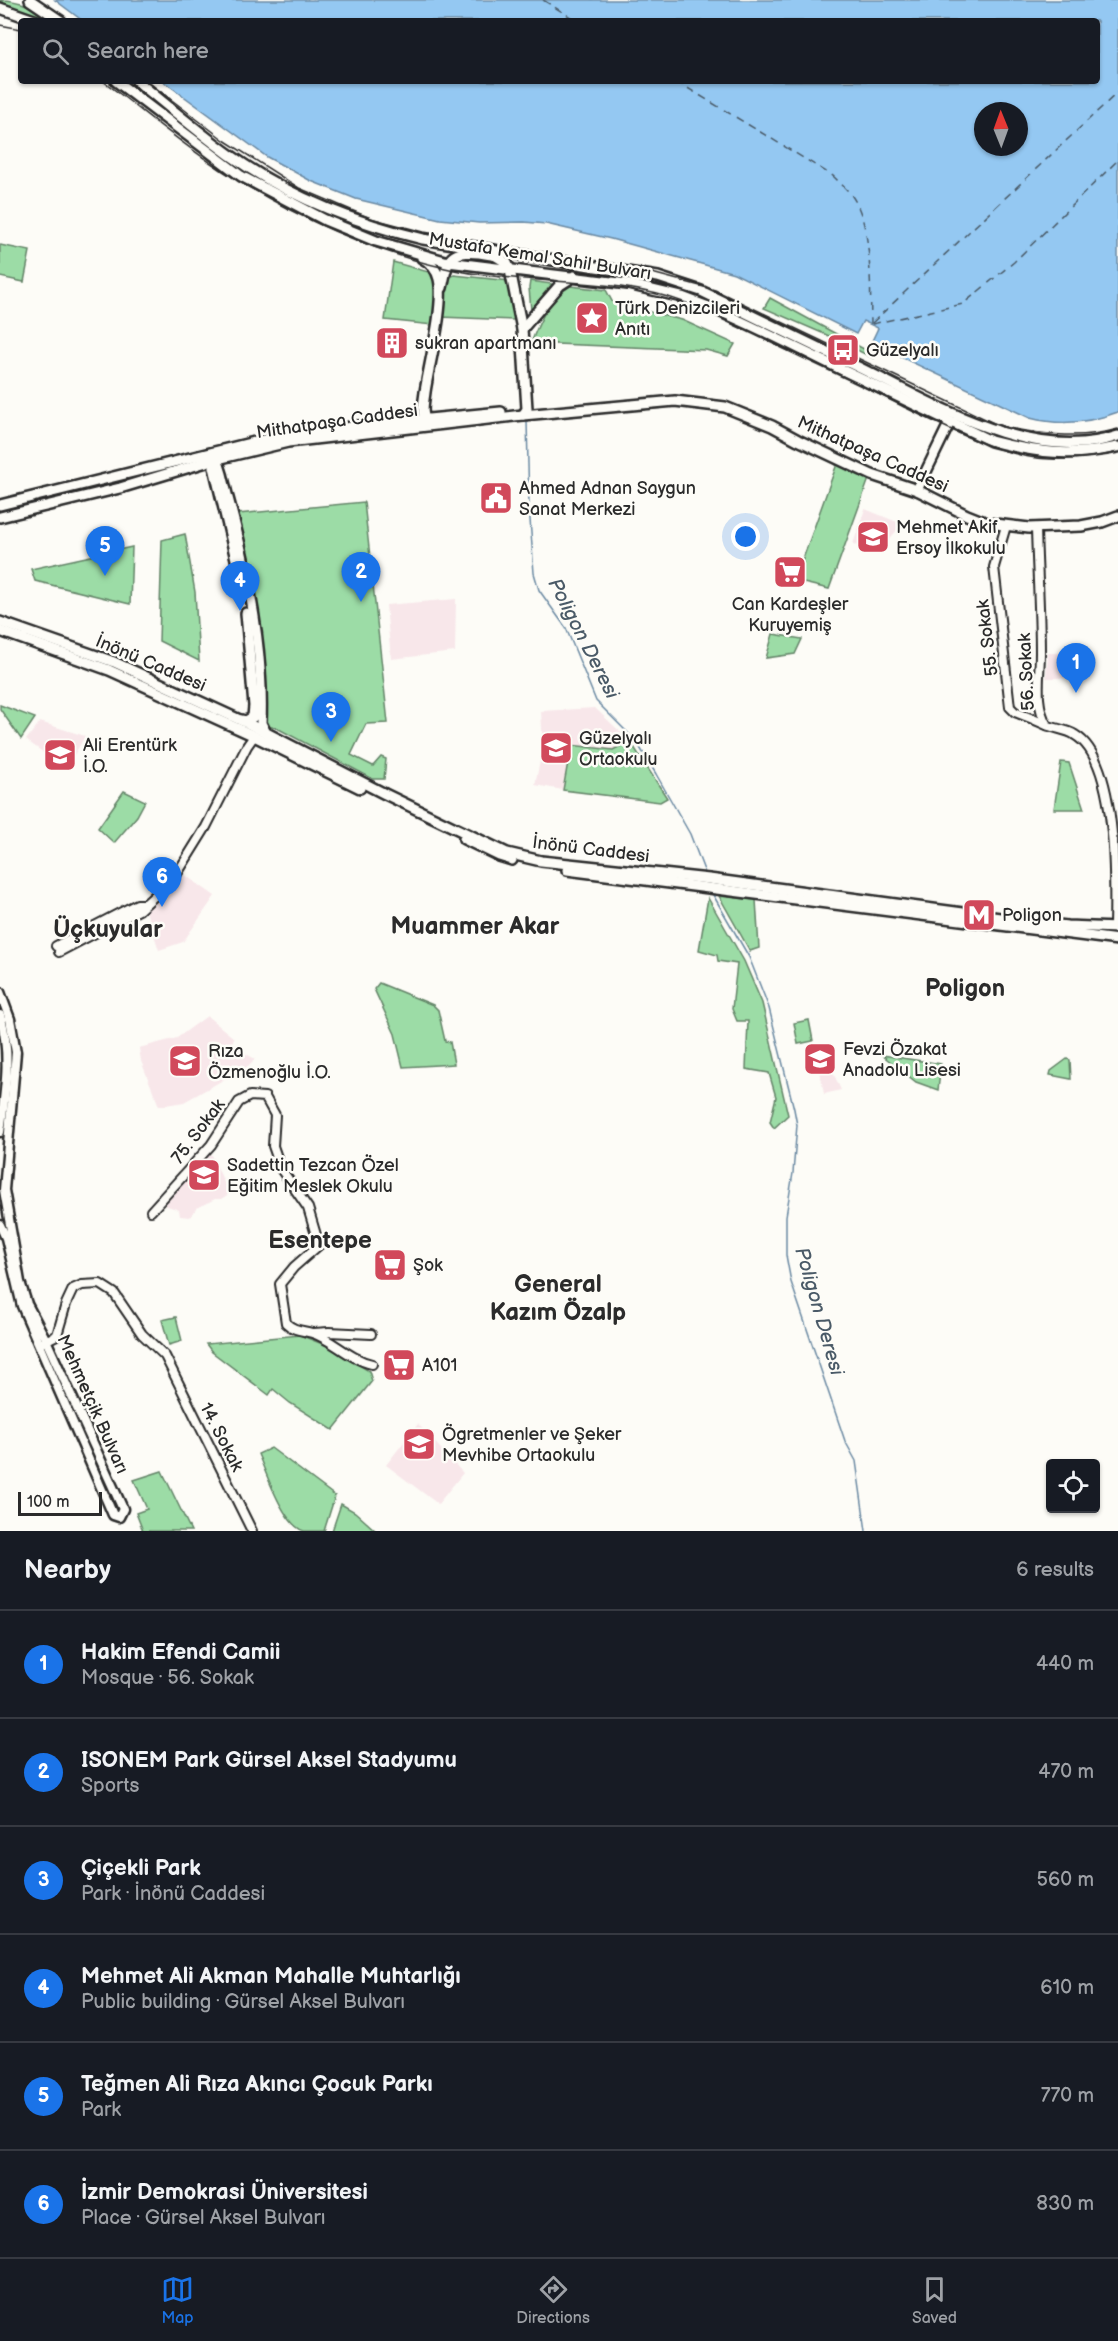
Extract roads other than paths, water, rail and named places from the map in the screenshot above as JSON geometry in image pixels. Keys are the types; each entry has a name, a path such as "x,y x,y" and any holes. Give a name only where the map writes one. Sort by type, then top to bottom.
{"main road":[{"path":"29,1 56,18"},
{"path":"0,8 28,18"},
{"name":"Mustafa Kemal Sahil Bulvarı","path":"120,84 241,176 325,220 381,243 448,262 574,276 644,287 710,307 991,441 1051,453 1075,453 1118,447"},
{"name":"Mustafa Kemal Sahil Bulvarı","path":"141,84 231,156 256,172 341,214 385,230 415,237 658,277 701,291 948,411 994,430 1051,442 1095,441 1118,436"},
{"path":"381,243 421,252 427,250 426,242 415,237"},
{"path":"472,246 499,257 507,263 510,270 522,329 525,412"},
{"path":"438,305 448,262 455,255 466,252 555,265 588,265"},
{"path":"412,253 431,264 438,276 440,286 425,394 427,422"},
{"path":"522,329 554,291 574,276"},
{"name":"Mithatpaşa Caddesi","path":"0,517 120,488 285,436 525,412 675,401 725,407 772,426 872,475 917,490 967,515 1006,526 1036,528 1085,526 1118,516"},
{"path":"917,490 950,422"},
{"path":"214,457 233,516 244,562 257,648 256,727"},
{"path":"214,457 236,553 246,615 256,727"},
{"name":"Mithatpaşa Caddesi","path":"0,505 214,457"},
{"path":"228,526 233,516"},
{"name":"İnönü Caddesi","path":"0,622 114,662 241,720 249,720 256,727 499,856 545,868 1118,940"},
{"name":"İnönü Caddesi","path":"0,631 256,727 385,794 507,853 541,861 709,879 1067,926 1116,928"},
{"name":"Mehmetçik Bulvarı","path":"0,1225 6,1238 22,1306 43,1342 63,1403 113,1515 119,1517 123,1509 43,1342 20,1282 4,1190 16,1080 16,1052 10,1018 1,995"},
{"path":"0,1015 6,1034 8,1065 0,1132"}],"street":[{"name":"55. Sokak","path":"1006,526 994,567 1010,707 1015,712 1047,725"},
{"name":"56. Sokak","path":"1036,528 1041,716 1047,725 1076,735 1086,744 1092,754 1110,805 1115,851 1116,928"},
{"path":"57,949 137,904 144,904 177,875 206,827 256,727"},
{"name":"75. Sokak","path":"151,1210 211,1145 239,1102 250,1096 265,1097 274,1115 272,1136 277,1157 282,1169 308,1208 319,1245 280,1284 286,1323 300,1331 314,1333"},
{"name":"14. Sokak","path":"43,1342 57,1335 66,1304 74,1289 82,1285 100,1284 114,1293 142,1334 165,1356 252,1531"},
{"path":"314,1333 371,1334"},
{"path":"314,1333 362,1362 372,1364"}],"water":[{"path":"55,0 1118,0 1118,412 1096,419 1063,423 1030,418 871,343 878,328 863,321 856,334 734,273 611,239 546,224 479,223 440,219 356,199 311,181 267,157 167,84 1100,84 1100,18 79,18"}],"waterway":[{"name":"Poligon Deresi","path":"527,421 529,506 534,573 539,590 566,628 596,701 636,741 656,774 690,834 705,873"},
{"name":"Poligon Deresi","path":"712,893 749,957 769,1008 794,1109 797,1125 786,1216 786,1255 791,1282 845,1441 856,1461 866,1531"}],"tram line":[{"path":"0,25 18,28"},
{"path":"107,84 207,161 275,202 358,241 416,260 475,274 627,288 686,303 768,339 946,428 1008,452 1036,458 1059,459 1083,458 1118,452"},
{"path":"151,84 224,140 299,188 370,218 424,232 626,266 715,290 1002,427 1046,434 1074,435 1118,429"}],"place":[{"name":"Türk Denizcileri Anıtı","path":"592,318"},
{"name":"sukran apartmanı","path":"392,343"},
{"name":"Güzelyalı","path":"843,350"},
{"name":"Ahmed Adnan Saygun Sanat Merkezi","path":"496,498"},
{"name":"Mehmet Akif Ersoy İlkokulu","path":"873,537"},
{"name":"Can Kardeşler Kuruyemiş","path":"790,572"},
{"name":"Teğmen Ali Rıza Akıncı Çocuk Parkı","path":"105,576"},
{"name":"ISONEM Park Gürsel Aksel Stadyumu","path":"361,602"},
{"name":"Mehmet Ali Akman Mahalle Muhtarlığı","path":"240,611"},
{"name":"Hakim Efendi Camii","path":"1076,693"},
{"name":"Çiçekli Park","path":"331,742"},
{"name":"Güzelyalı Ortaokulu","path":"556,748"},
{"name":"Ali Erentürk İ.O.","path":"60,755"},
{"name":"İzmir Demokrasi Üniversitesi","path":"162,907"},
{"name":"Poligon","path":"979,915"},
{"name":"Fevzi Özakat Anadolu Lisesi","path":"820,1059"},
{"name":"Rıza Özmenoğlu İ.O.","path":"185,1061"},
{"name":"Sadettin Tezcan Özel Eğitim Meslek Okulu","path":"204,1175"},
{"name":"Şok","path":"390,1265"},
{"name":"A101","path":"399,1365"},
{"name":"Ögretmenler ve Şeker Mevhibe Ortaokulu","path":"419,1444"}],"district":[{"name":"Muammer Akar","path":"475,926"},
{"name":"Üçkuyular","path":"108,929"},
{"name":"Poligon","path":"965,988"},
{"name":"Esentepe","path":"320,1240"},
{"name":"General Kazım Özalp","path":"558,1298"}]}
